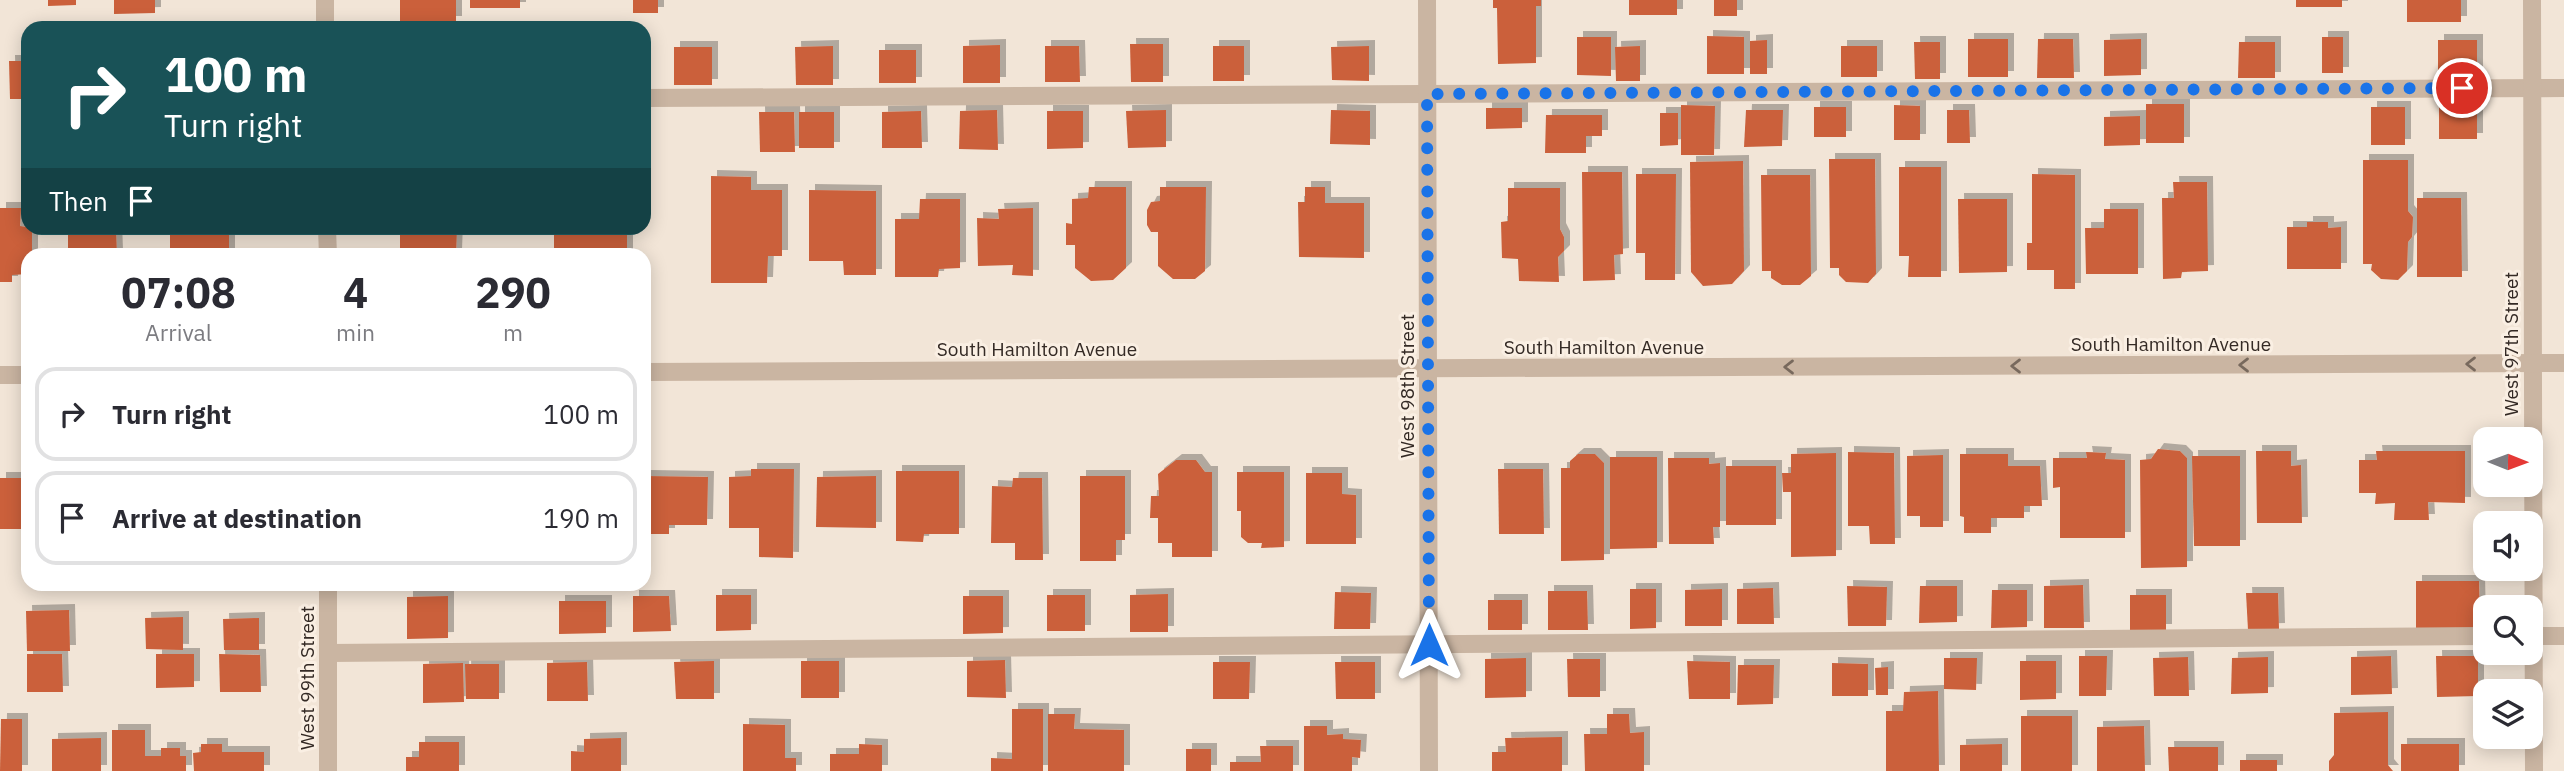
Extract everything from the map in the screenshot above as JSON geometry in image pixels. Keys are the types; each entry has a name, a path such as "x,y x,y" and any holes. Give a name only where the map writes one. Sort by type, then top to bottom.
{"street":[{"path":"325,0 325,21"},
{"name":"West 98th Street","path":"1427,0 1429,771"},
{"name":"West 97th Street","path":"2532,0 2532,595"},
{"path":"651,98 2564,88"},
{"name":"South Hamilton Avenue","path":"651,372 2564,363"},
{"path":"0,375 21,375"},
{"name":"West 99th Street","path":"328,591 328,771"},
{"path":"328,653 2473,636"},
{"path":"2543,636 2564,636"},
{"name":"West 97th Street","path":"2532,665 2534,771"}],"building":[{"path":"48,0 76,0 76,5 48,6"},
{"path":"114,0 155,0 155,13 114,14"},
{"path":"400,0 456,0 456,21 400,21"},
{"path":"470,0 520,0 520,8 470,8"},
{"path":"633,0 658,0 658,13 633,13"},
{"path":"1493,0 1541,0 1541,6 1536,6 1536,63 1498,64 1497,8 1493,8"},
{"path":"1629,0 1677,0 1677,15 1629,15"},
{"path":"1714,0 1737,0 1737,16 1714,16"},
{"path":"2296,0 2342,0 2342,7 2296,7"},
{"path":"2407,0 2461,0 2461,22 2407,22"},
{"path":"1707,36 1744,37 1744,74 1707,74"},
{"path":"1577,37 1611,37 1611,76 1577,75"},
{"path":"2322,37 2343,37 2343,73 2322,73"},
{"path":"1968,39 2008,39 2008,77 1968,77"},
{"path":"2038,39 2073,39 2074,78 2037,78"},
{"path":"2141,39 2141,75 2104,76 2104,40"},
{"path":"1767,40 1767,74 1750,74 1750,41"},
{"path":"2438,40 2477,40 2477,77 2438,76"},
{"path":"1914,42 1940,42 1940,79 1915,79"},
{"path":"2239,42 2275,42 2275,78 2238,78"},
{"path":"1130,44 1163,44 1163,82 1131,82"},
{"path":"1000,45 1000,83 963,83 963,46"},
{"path":"833,46 833,85 796,85 795,47"},
{"path":"1045,46 1079,46 1080,82 1045,82"},
{"path":"1213,46 1244,46 1244,81 1213,81"},
{"path":"1369,46 1369,81 1332,80 1331,47"},
{"path":"1640,46 1640,81 1616,81 1615,47"},
{"path":"1841,46 1877,46 1877,77 1841,77"},
{"path":"674,47 712,47 712,85 674,85"},
{"path":"879,50 916,50 916,83 879,83"},
{"path":"9,61 21,61 21,99 10,99"},
{"path":"2146,104 2184,104 2184,143 2146,143"},
{"path":"1681,105 1715,106 1714,155 1681,155"},
{"path":"1894,105 1920,106 1920,140 1894,140"},
{"path":"2477,105 2477,139 2439,139 2439,106"},
{"path":"1814,107 1846,107 1846,137 1814,137"},
{"path":"2371,107 2405,107 2405,145 2371,145"},
{"path":"1486,108 1522,108 1522,128 1486,129"},
{"path":"997,110 998,150 959,149 960,111"},
{"path":"1166,110 1166,147 1128,148 1126,111"},
{"path":"1331,110 1370,111 1370,145 1330,144"},
{"path":"1746,110 1783,110 1782,146 1744,147"},
{"path":"1947,110 1969,110 1970,143 1947,143"},
{"path":"921,111 922,148 882,148 882,112"},
{"path":"1047,111 1083,111 1083,148 1047,149"},
{"path":"759,112 794,112 795,152 760,152"},
{"path":"799,112 834,112 834,148 799,148"},
{"path":"1660,113 1678,113 1678,145 1660,146"},
{"path":"1546,115 1602,115 1602,136 1586,136 1586,153 1545,153"},
{"path":"2140,116 2140,145 2104,146 2104,117"},
{"path":"1829,159 1875,159 1876,274 1868,283 1846,282 1839,275 1839,268 1830,268"},
{"path":"2363,160 2408,160 2408,211 2413,217 2412,237 2408,242 2407,271 2398,280 2381,279 2371,270 2372,264 2363,264"},
{"path":"1743,161 1744,271 1732,284 1703,286 1691,272 1690,162"},
{"path":"1899,167 1941,167 1941,277 1908,277 1909,256 1899,256"},
{"path":"1582,172 1622,172 1623,254 1614,255 1615,280 1583,281"},
{"path":"1636,174 1676,174 1675,280 1645,280 1645,253 1636,253"},
{"path":"2032,174 2075,175 2075,289 2054,289 2054,270 2027,270 2027,243 2032,243"},
{"path":"1761,175 1810,175 1811,276 1800,285 1782,285 1771,278 1771,271 1762,271"},
{"path":"711,176 751,177 751,190 782,190 782,256 768,256 767,283 711,283"},
{"path":"2173,182 2207,182 2208,271 2182,272 2181,278 2163,279 2162,198 2174,198"},
{"path":"1089,187 1126,187 1126,268 1113,280 1091,281 1075,268 1075,245 1066,245 1066,223 1072,224 1072,199 1088,198"},
{"path":"1160,187 1206,187 1205,271 1195,279 1173,279 1158,266 1158,232 1151,232 1147,225 1147,210 1151,202 1160,201"},
{"path":"1305,187 1325,187 1325,203 1364,203 1364,258 1299,257 1298,202 1305,202"},
{"path":"1508,188 1560,188 1560,229 1564,237 1564,251 1558,257 1559,282 1519,281 1518,259 1502,258 1501,222 1508,221"},
{"path":"809,190 876,191 876,275 844,275 843,261 809,261"},
{"path":"2417,198 2461,198 2462,277 2417,277"},
{"path":"920,199 960,199 960,268 939,269 938,277 895,277 895,219 919,219"},
{"path":"1958,199 2007,199 2007,272 1959,273"},
{"path":"0,208 21,208 21,235 32,235 32,248 21,248 21,274 12,275 12,282 0,282"},
{"path":"1033,208 1033,276 1012,275 1013,265 978,266 977,218 999,219 998,209"},
{"path":"2104,209 2138,209 2138,274 2086,274 2085,228 2104,228"},
{"path":"2307,222 2328,222 2328,228 2341,227 2341,269 2287,269 2287,227 2307,227"},
{"path":"68,235 116,235 117,248 68,248"},
{"path":"170,235 229,235 229,248 170,248"},
{"path":"400,235 457,235 456,248 400,248"},
{"path":"554,235 627,235 627,248 554,248"},
{"path":"2158,449 2180,451 2187,458 2187,567 2141,568 2140,460 2151,459"},
{"path":"2256,451 2291,451 2291,466 2301,465 2302,523 2257,523"},
{"path":"2376,451 2465,451 2465,503 2428,502 2429,520 2394,520 2395,503 2375,504 2376,493 2359,493 2359,460 2377,460"},
{"path":"1848,452 1894,453 1895,544 1870,544 1869,526 1848,526"},
{"path":"2086,452 2106,453 2105,459 2125,460 2125,538 2060,538 2060,487 2053,488 2053,458 2087,458"},
{"path":"1836,453 1836,556 1791,557 1791,492 1783,492 1782,473 1791,473 1791,454"},
{"path":"1578,454 1595,454 1604,463 1604,560 1561,561 1561,468 1570,468 1570,461"},
{"path":"1960,454 2008,454 2008,466 2040,466 2042,506 2024,506 2024,518 1991,518 1991,533 1964,533 1964,517 1960,516"},
{"path":"1943,455 1943,527 1920,527 1920,516 1907,516 1907,456"},
{"path":"2192,456 2240,456 2240,546 2194,546"},
{"path":"1610,457 1657,457 1657,548 1610,549"},
{"path":"1668,458 1709,458 1709,464 1720,463 1720,527 1713,527 1714,544 1669,544"},
{"path":"1176,460 1196,460 1205,472 1212,472 1212,557 1172,557 1172,543 1158,543 1158,518 1150,518 1151,496 1159,496 1158,474"},
{"path":"1726,466 1776,466 1776,525 1726,525"},
{"path":"751,469 794,469 793,558 759,557 759,528 729,528 729,477 751,476"},
{"path":"1498,469 1543,469 1544,534 1499,534"},
{"path":"896,471 959,471 959,534 924,534 923,542 896,541"},
{"path":"1237,472 1284,472 1284,547 1261,548 1262,543 1248,543 1241,537 1241,511 1237,511"},
{"path":"1306,473 1342,473 1342,494 1356,495 1356,544 1306,544"},
{"path":"651,476 708,477 707,525 669,525 669,534 651,534"},
{"path":"876,476 876,528 816,527 817,477"},
{"path":"1080,476 1125,476 1125,540 1116,540 1116,561 1080,561"},
{"path":"0,478 21,478 21,529 0,529"},
{"path":"1013,478 1042,478 1043,560 1015,560 1015,543 991,543 992,486 1012,487"},
{"path":"2416,581 2479,581 2479,595 2473,595 2473,628 2416,629"},
{"path":"2083,585 2084,628 2044,628 2044,586"},
{"path":"1847,586 1887,587 1886,626 1848,626"},
{"path":"1920,586 1957,586 1957,622 1919,623"},
{"path":"1773,588 1774,624 1737,624 1737,589"},
{"path":"1630,589 1656,589 1656,628 1630,629"},
{"path":"1722,589 1722,626 1685,626 1685,590"},
{"path":"1992,590 2027,590 2027,627 1991,628"},
{"path":"1548,591 1587,591 1588,630 1548,630"},
{"path":"1335,592 1371,593 1370,629 1334,629"},
{"path":"2246,593 2278,593 2279,629 2248,630"},
{"path":"1168,594 1168,632 1130,632 1130,595"},
{"path":"716,595 751,595 751,630 716,631"},
{"path":"1047,595 1085,595 1085,631 1047,631"},
{"path":"2130,595 2166,595 2166,630 2130,630"},
{"path":"448,596 448,638 407,639 407,597"},
{"path":"633,596 669,596 671,631 633,632"},
{"path":"963,596 1003,596 1003,633 963,634"},
{"path":"1488,600 1522,600 1522,630 1488,630"},
{"path":"559,601 606,601 606,633 559,634"},
{"path":"69,610 70,651 27,651 26,611"},
{"path":"183,617 183,650 146,649 145,618"},
{"path":"259,618 259,650 224,650 223,619"},
{"path":"27,654 62,654 63,692 27,692"},
{"path":"156,654 194,654 194,687 156,688"},
{"path":"219,654 260,655 261,692 220,692"},
{"path":"2079,656 2107,656 2106,696 2079,696"},
{"path":"2391,656 2392,694 2351,695 2351,657"},
{"path":"2436,656 2473,656 2473,665 2478,665 2478,679 2473,679 2473,696 2437,697"},
{"path":"2188,657 2189,696 2154,696 2153,658"},
{"path":"2268,657 2268,693 2231,694 2232,658"},
{"path":"1526,658 1526,697 1485,698 1485,659"},
{"path":"1944,658 1977,658 1976,690 1944,689"},
{"path":"1567,659 1600,659 1600,697 1568,697"},
{"path":"1005,660 1006,698 967,697 967,661"},
{"path":"714,661 714,699 676,699 674,662"},
{"path":"801,661 839,661 839,698 801,698"},
{"path":"1687,661 1730,662 1730,699 1689,699"},
{"path":"2020,661 2056,661 2056,699 2020,700"},
{"path":"587,662 588,701 547,701 547,663"},
{"path":"1213,662 1250,662 1249,699 1213,699"},
{"path":"1335,662 1375,662 1375,699 1336,699"},
{"path":"463,663 464,702 423,703 423,664"},
{"path":"1832,663 1868,664 1868,696 1832,696"},
{"path":"465,664 499,664 499,699 466,699"},
{"path":"1738,665 1774,665 1773,704 1737,705"},
{"path":"1888,667 1888,695 1876,695 1875,668"},
{"path":"1938,691 1939,771 1886,771 1886,711 1903,711 1904,692"},
{"path":"1012,709 1043,709 1043,771 991,771 991,758 1012,759"},
{"path":"2388,712 2388,765 2393,771 2329,771 2329,761 2334,755 2334,713"},
{"path":"1048,714 1075,714 1074,729 1124,730 1124,771 1048,771"},
{"path":"1607,714 1629,714 1630,733 1644,732 1644,771 1585,771 1584,734 1607,734"},
{"path":"2021,716 2072,716 2072,771 2021,771"},
{"path":"1,719 22,719 22,771 0,771"},
{"path":"743,724 785,725 785,758 796,758 796,771 743,771"},
{"path":"1304,726 1327,726 1327,735 1343,734 1343,739 1361,740 1360,758 1352,757 1352,771 1304,771"},
{"path":"2144,726 2145,771 2097,771 2097,727"},
{"path":"112,730 145,730 145,756 161,756 161,748 180,748 180,756 186,756 186,771 112,771"},
{"path":"1562,737 1562,771 1492,771 1492,752 1506,752 1505,738"},
{"path":"101,738 101,771 52,771 52,739"},
{"path":"621,738 621,771 571,771 571,751 584,752 584,739"},
{"path":"419,742 459,742 459,771 406,771 406,757 419,757"},
{"path":"201,744 222,744 222,752 264,752 264,771 194,771 193,753 201,752"},
{"path":"859,744 882,745 882,771 830,771 830,754 859,754"},
{"path":"2002,744 2002,771 1960,771 1960,745"},
{"path":"2401,744 2459,744 2459,771 2401,771"},
{"path":"1260,746 1293,746 1293,771 1230,771 1230,762 1261,762"},
{"path":"2168,747 2218,747 2218,771 2169,771"},
{"path":"1186,749 1211,749 1211,771 1186,771"},
{"path":"2240,760 2277,760 2277,771 2240,771"}],"route":[{"path":"1429,645 1427,94 2462,88"}]}
